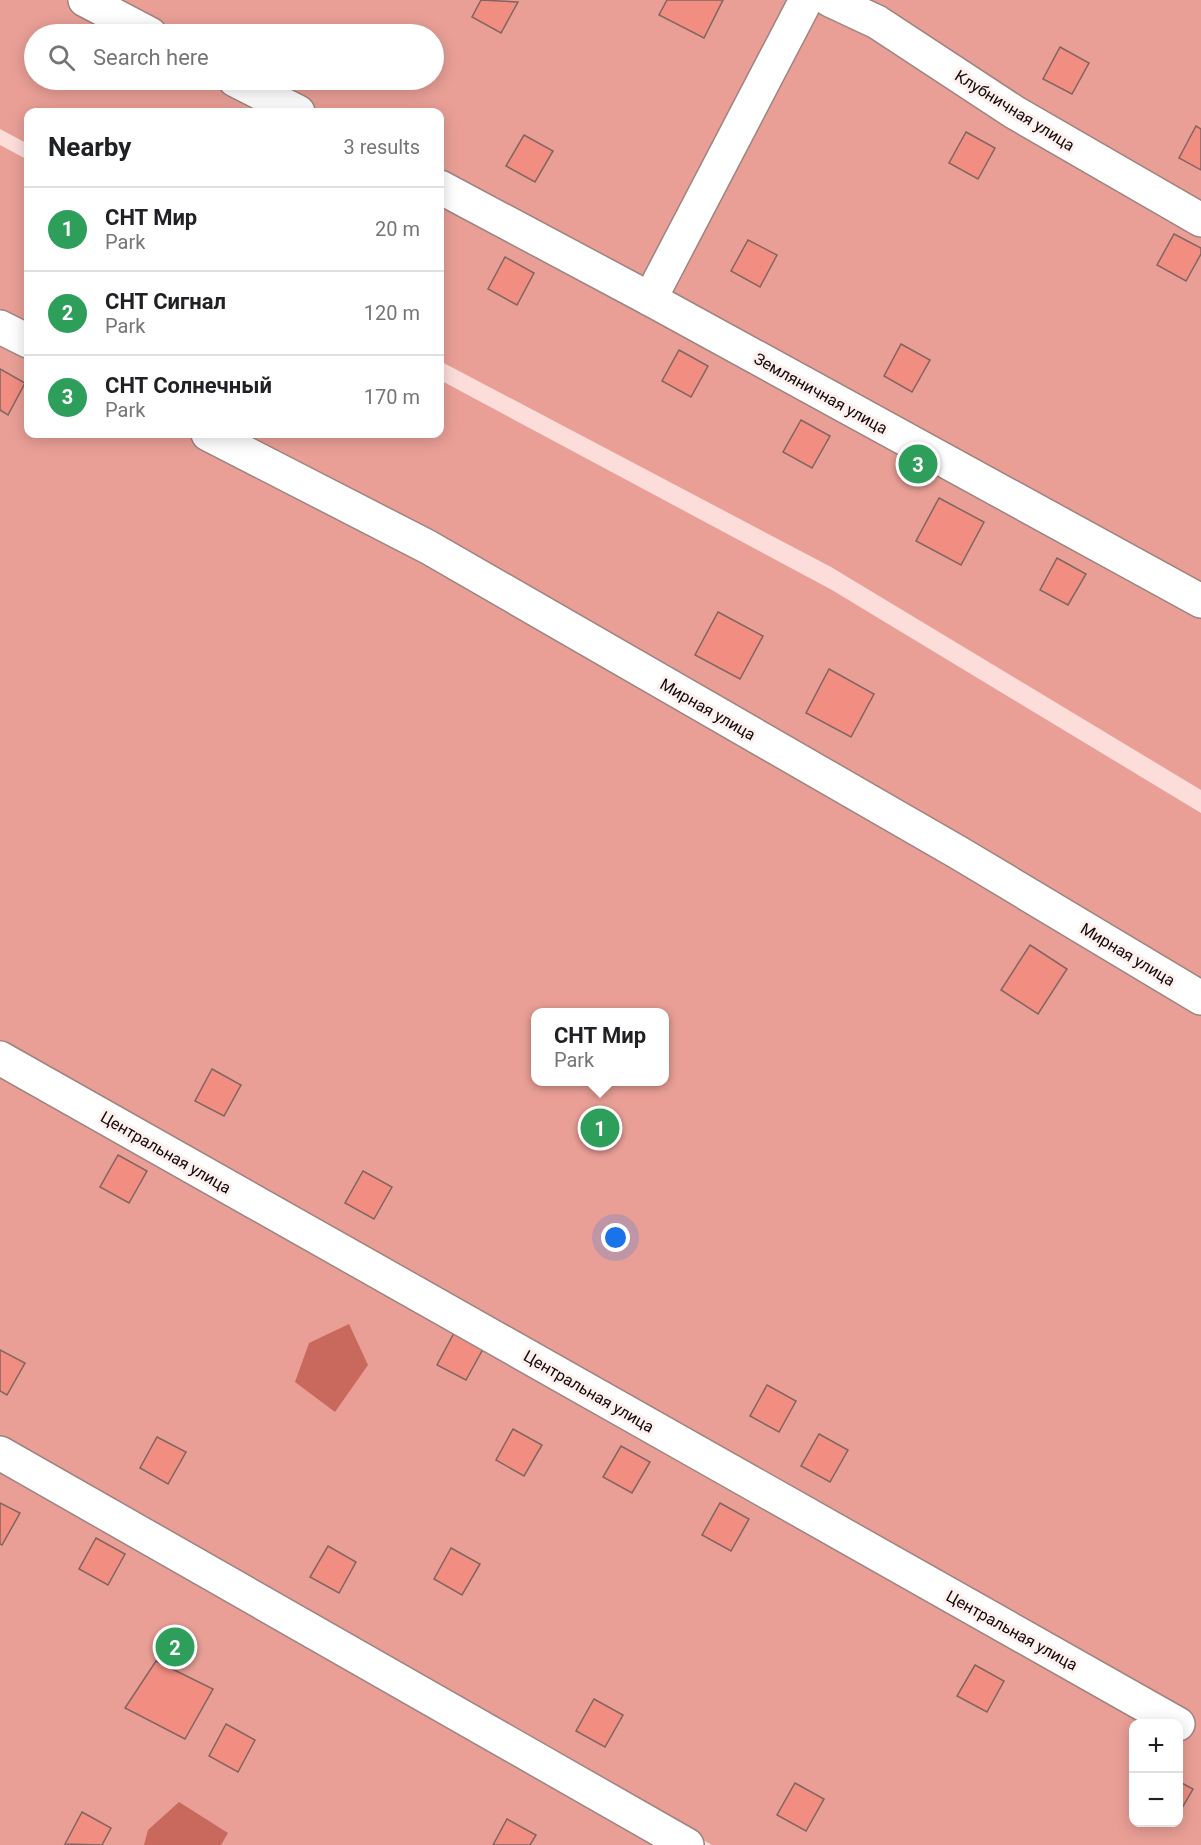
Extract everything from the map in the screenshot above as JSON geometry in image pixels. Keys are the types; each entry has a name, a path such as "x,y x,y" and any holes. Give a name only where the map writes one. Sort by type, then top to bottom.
{"street":[{"path":"85,0 131,24"},
{"path":"650,299 806,0"},
{"name":"Клубничная улица","path":"830,0 872,11 1014,112 1201,220"},
{"path":"255,90 290,108"},
{"name":"Земляничная улица","path":"444,189 650,299 1201,601"},
{"path":"0,327 24,339"},
{"name":"Мирная улица","path":"216,438 428,547 948,848 1201,998"},
{"name":"Центральная улица","path":"0,1058 1169,1719"},
{"path":"0,1453 687,1845"},
{"name":"Центральная улица","path":"1183,1727 1201,1736"}],"shaded area":[{"path":"0,0 1201,0 1201,790 831,567 444,363 444,108 24,108 24,142 0,129"},
{"path":"0,145 24,158 24,438 444,438 444,382 832,590 1201,813 1201,1845 712,1845 0,1442"},
{"path":"349,1324 368,1365 335,1412 295,1382 309,1343"},
{"path":"0,1448 698,1845 0,1845"},
{"path":"179,1802 228,1833 221,1845 144,1845 148,1830"}],"building":[{"path":"481,0 518,2 501,33 472,17"},
{"path":"667,0 723,0 704,38 659,15"},
{"path":"1060,47 1089,63 1072,94 1043,79"},
{"path":"1196,126 1201,129 1201,170 1179,158"},
{"path":"966,132 995,148 978,179 949,163"},
{"path":"524,135 553,151 535,182 506,166"},
{"path":"1174,234 1201,248 1201,254 1186,281 1157,265"},
{"path":"748,240 777,255 760,287 731,271"},
{"path":"505,257 534,273 517,305 488,289"},
{"path":"901,344 930,360 912,392 884,376"},
{"path":"679,350 708,366 691,397 662,381"},
{"path":"0,369 24,382 24,385 8,415 0,410"},
{"path":"801,420 830,436 812,468 783,452"},
{"path":"939,498 984,522 961,565 916,541"},
{"path":"1057,558 1086,574 1068,605 1040,590"},
{"path":"718,612 763,636 740,679 695,655"},
{"path":"829,669 874,694 851,737 806,713"},
{"path":"1030,945 1067,969 1038,1014 1001,990"},
{"path":"212,1069 241,1085 224,1116 195,1101"},
{"path":"118,1155 147,1171 129,1203 100,1187"},
{"path":"363,1171 392,1187 374,1219 345,1203"},
{"path":"454,1333 483,1349 466,1380 437,1365"},
{"path":"0,1350 25,1363 7,1395 0,1391"},
{"path":"767,1385 796,1401 779,1432 750,1416"},
{"path":"513,1429 542,1445 524,1476 496,1460"},
{"path":"819,1434 848,1450 830,1482 801,1466"},
{"path":"157,1437 186,1452 168,1484 140,1468"},
{"path":"621,1446 650,1462 632,1493 603,1477"},
{"path":"0,1503 20,1513 2,1545 0,1544"},
{"path":"720,1503 749,1519 731,1551 702,1535"},
{"path":"96,1538 125,1554 108,1585 79,1569"},
{"path":"328,1546 356,1562 339,1593 310,1577"},
{"path":"451,1548 480,1564 462,1595 434,1579"},
{"path":"156,1661 213,1689 185,1739 125,1708"},
{"path":"975,1665 1004,1681 987,1712 957,1696"},
{"path":"594,1699 623,1715 605,1747 576,1731"},
{"path":"226,1724 255,1740 238,1772 209,1756"},
{"path":"795,1783 824,1799 806,1831 777,1815"},
{"path":"1183,1784 1193,1789 1183,1806"},
{"path":"82,1812 111,1828 102,1845 65,1844"},
{"path":"507,1819 536,1835 530,1845 493,1845"}],"place":[{"name":"СНТ Солнечный","path":"918,464"},
{"name":"СНТ Мир","path":"600,1128"},
{"name":"СНТ Сигнал","path":"175,1647"}]}
